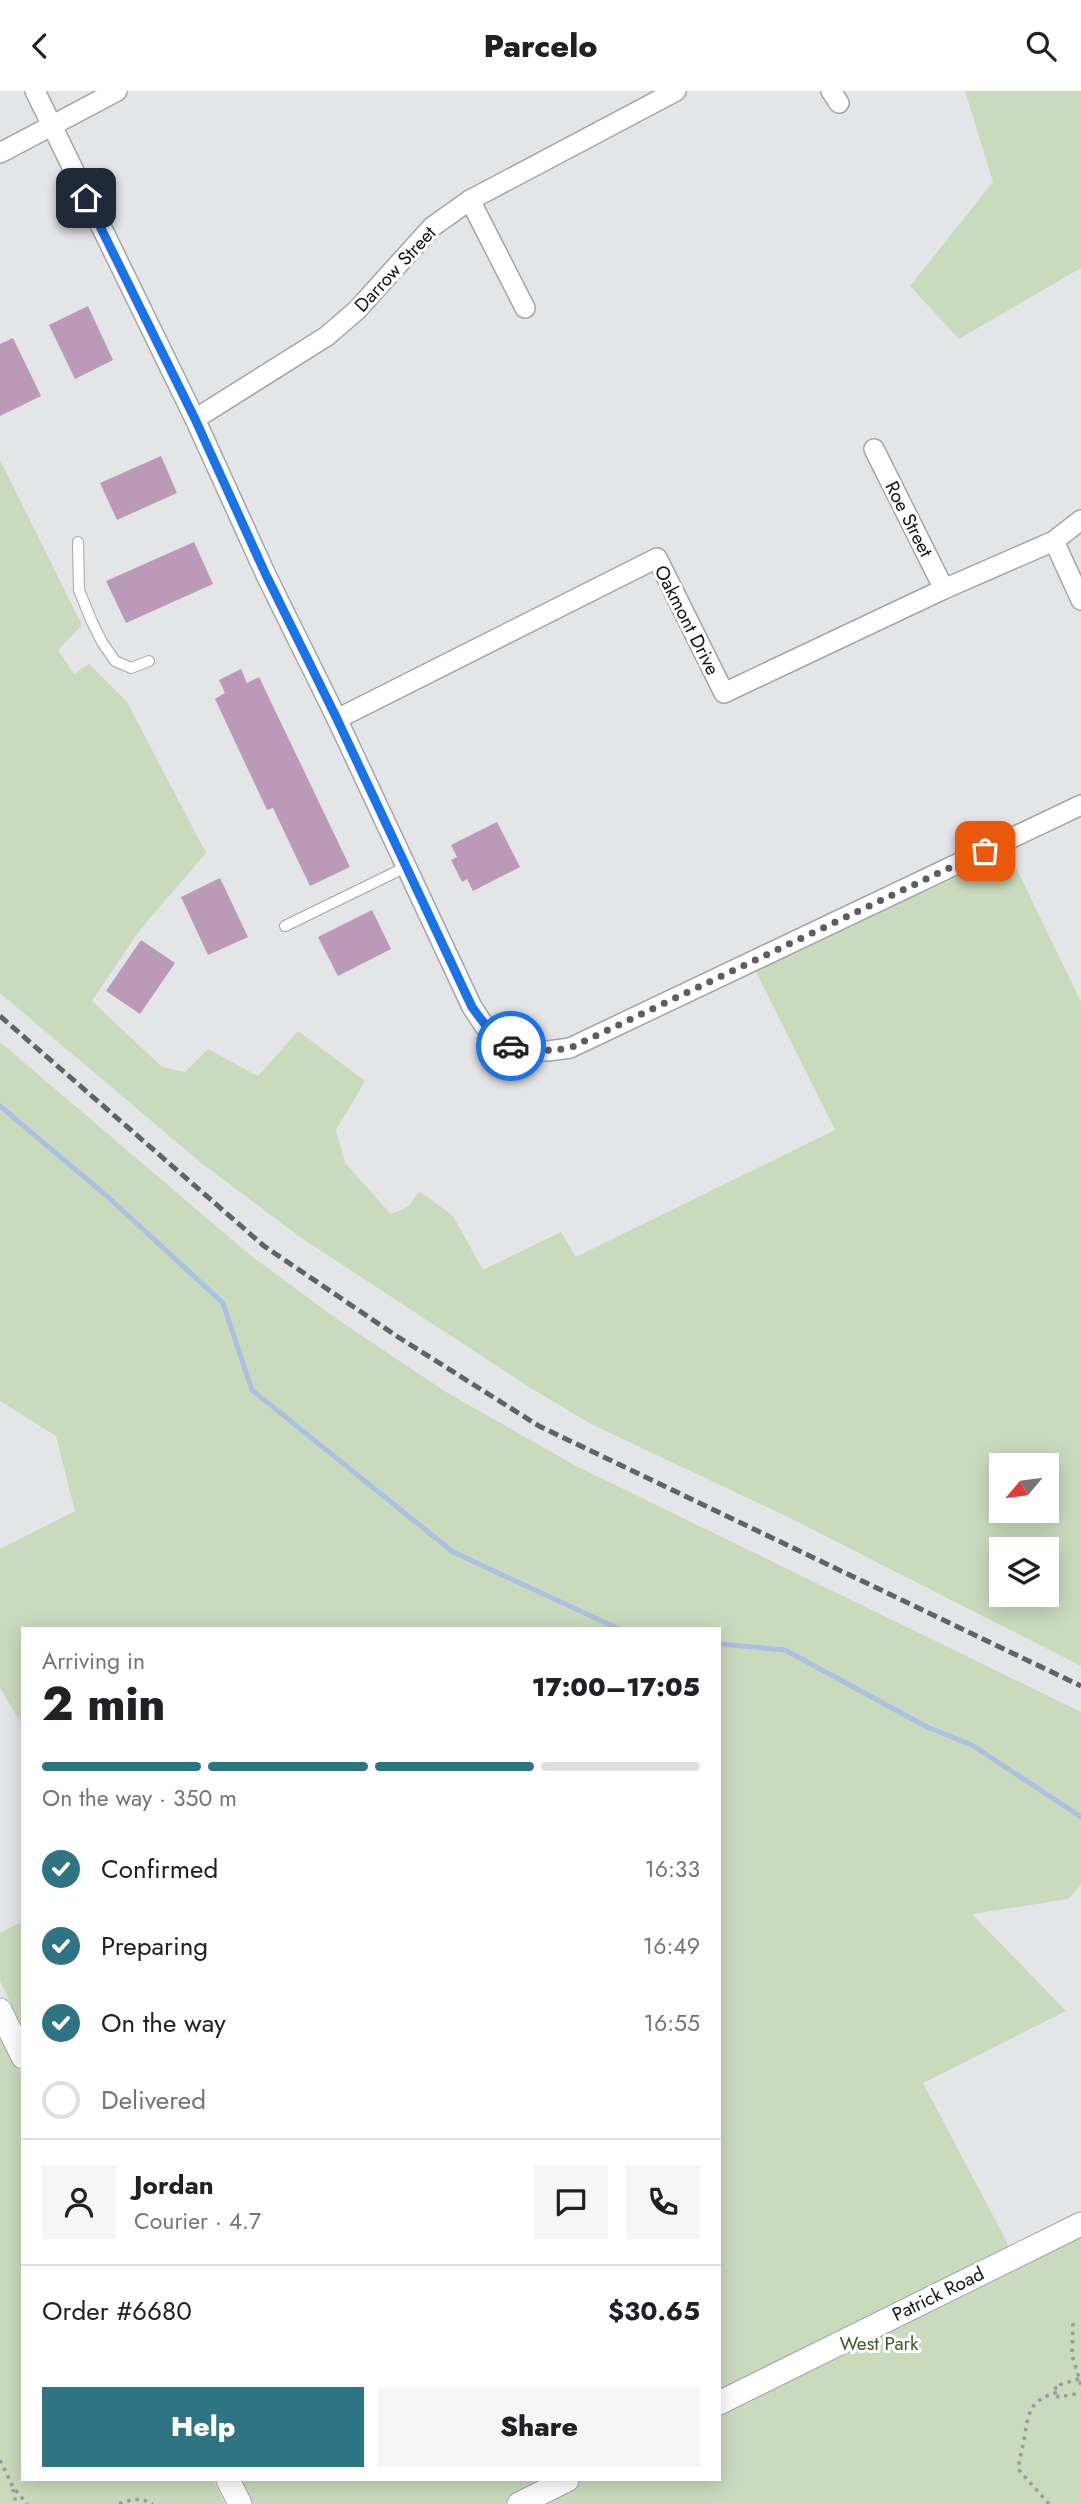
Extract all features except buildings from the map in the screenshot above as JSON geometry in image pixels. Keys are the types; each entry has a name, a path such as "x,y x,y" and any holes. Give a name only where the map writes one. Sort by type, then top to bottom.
{"street":[{"path":"36,91 195,419 266,575 337,719 472,1007 486,1028 497,1038 510,1046 529,1051 570,1048 1081,805"},
{"path":"0,153 117,91"},
{"name":"Darrow Street","path":"195,419 327,336 358,310 432,227 470,200 677,91"},
{"path":"470,200 525,308"},
{"name":"Roe Street","path":"874,449 944,589"},
{"name":"Oakmont Drive","path":"337,719 657,558 724,693 944,589 1054,541 1081,520"},
{"path":"1054,541 1081,600"},
{"path":"0,2010 21,2053"},
{"name":"Patrick Road","path":"721,2402 1081,2224"},
{"path":"228,2481 240,2504"},
{"path":"519,2504 565,2481"}],"lane":[{"path":"78,542 79,590 102,642 115,661 131,668 149,661"},
{"path":"285,926 406,867"}],"path":[{"path":"1073,2323 1072,2355 1081,2385"},
{"path":"1080,2379 1055,2386 1058,2397 1081,2392"},
{"path":"1049,2504 1018,2469 1026,2420 1032,2406 1057,2392"},
{"path":"0,2460 13,2487 27,2504"},
{"path":"13,2487 16,2504"},
{"path":"119,2504 132,2499 146,2500 153,2504"}],"green space":[{"path":"965,91 1081,91 1081,268 959,339 910,286 993,182"},
{"path":"0,460 82,625 58,650 74,674 89,664 127,702 206,853 139,931 92,1001 162,1067 185,1072 208,1049 258,1076 298,1031 365,1081 336,1130 345,1163 391,1214 409,1206 419,1191 453,1216 483,1270 561,1232 576,1257 835,1130 755,970 1009,853 1081,1002 1081,1666 790,1518 591,1424 529,1387 300,1237 200,1162 0,993"},
{"name":"West Park","path":"0,1042 250,1255 337,1319 446,1392 574,1465 1081,1712 1081,1885 1068,1899 972,1914 1066,2011 923,2083 1019,2265 1081,2236 1081,2504 253,2504 242,2481 721,2481 721,1627 21,1627 21,1724 0,1688 0,1549 75,1511 56,1436 0,1401"},
{"path":"21,1922 21,2024 0,1981 0,1933"},
{"path":"0,2033 21,2076 21,2481 214,2481 225,2504 0,2504"}],"waterway":[{"path":"0,1106 109,1198 223,1303 252,1390 453,1552 615,1627"},
{"path":"721,1644 785,1650 927,1727 972,1745 1081,1817"}],"railway":[{"path":"0,1016 264,1246 398,1337 539,1426 1081,1686"}],"way so far":[{"path":"511,1046 529,1051 570,1048 985,851"}],"route":[{"path":"86,198 195,419 266,575 337,719 472,1007 486,1028 511,1046"}]}
